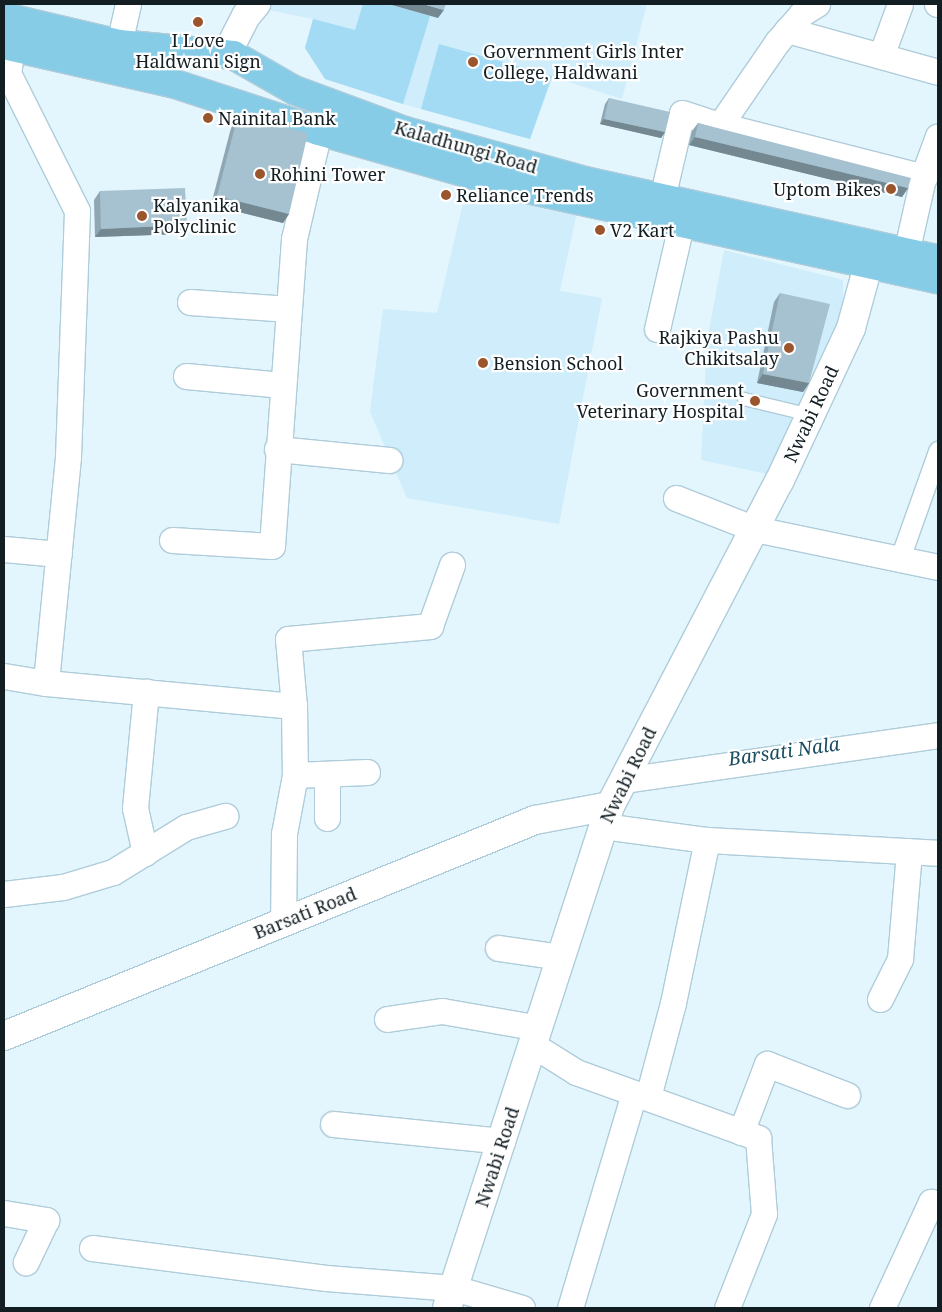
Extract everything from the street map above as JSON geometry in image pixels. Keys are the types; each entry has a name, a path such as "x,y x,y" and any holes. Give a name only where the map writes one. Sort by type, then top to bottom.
{"main road":[{"name":"Kaladhungi Road","path":"11,19 119,44 184,52 227,53 294,90 405,131 585,181 662,198 870,256 938,279"},
{"path":"7,64 11,19"},
{"path":"175,84 177,67 184,52"},
{"name":"Kaladhungi Road","path":"7,64 175,84 319,130 509,185 680,225 870,256 906,253 938,258"},
{"path":"241,105 253,88 255,67"}],"street":[{"path":"119,44 128,4"},
{"path":"227,53 246,16 256,4"},
{"path":"720,125 754,72 801,14 817,4"},
{"path":"881,56 900,4"},
{"path":"788,30 938,72"},
{"path":"7,64 77,211 68,458 46,683"},
{"path":"662,198 682,114 929,176"},
{"path":"172,540 272,546 277,449 294,239 319,130"},
{"path":"906,253 929,176 938,136"},
{"path":"657,330 680,225"},
{"name":"Nwabi Road","path":"450,1298 606,816 623,780 756,529 810,415 851,328 870,256"},
{"path":"190,302 289,309"},
{"path":"186,376 283,385"},
{"path":"277,449 389,460"},
{"path":"900,558 938,451"},
{"path":"676,498 756,529 938,567"},
{"path":"4,549 59,554"},
{"path":"284,923 284,834 295,776 294,706 288,639 430,626 452,565"},
{"path":"4,676 46,683 294,706"},
{"path":"145,853 135,808 146,692"},
{"path":"623,780 938,735"},
{"path":"295,776 367,772"},
{"path":"327,774 328,818"},
{"path":"4,894 64,887 113,872 186,827 225,816"},
{"path":"606,816 706,840 938,853"},
{"name":"Barsati Road","path":"4,1036 154,972 284,923 535,820 606,816"},
{"path":"570,1308 673,1002 706,840"},
{"path":"880,998 900,959 908,851"},
{"path":"498,948 561,956"},
{"path":"387,1019 442,1011 536,1036 576,1072 758,1138 764,1214 727,1308"},
{"path":"741,1132 766,1064 847,1095"},
{"path":"333,1124 502,1141"},
{"path":"884,1308 931,1202 938,1204"},
{"path":"4,1213 46,1220 26,1262"},
{"path":"92,1248 326,1278 522,1308"}],"lane":[{"path":"744,399 810,415"}],"shaded area":[{"name":"Government Girls Inter College, Haldwani","path":"269,4 647,4 622,99 553,77 530,139 403,104 325,79 305,48 313,19 264,9"},
{"path":"363,4 387,4 430,16 403,104 325,79 305,48 313,19 355,30"},
{"path":"439,44 552,76 530,139 421,109"},
{"name":"Bension School","path":"466,191 577,212 560,291 602,298 559,524 407,498 370,412 383,309 437,313"},
{"name":"Government Veterinary Hospital","path":"724,250 843,280 843,321 773,475 701,460 707,341"}],"building":[{"path":"423,4 446,4 444,10"},
{"path":"609,98 670,112 665,132 604,119"},
{"name":"Rohini Tower","path":"238,115 308,133 289,214 217,196"},
{"path":"698,123 911,178 908,188 695,137"},
{"path":"185,188 187,225 101,229 100,191"},
{"name":"Rajkiya Pashu Chikitsalay","path":"780,293 830,304 809,383 763,374"}],"place":[{"name":"I Love Haldwani Sign","path":"198,22"},
{"name":"Government Girls Inter College, Haldwani","path":"473,62"},
{"name":"Nainital Bank","path":"208,118"},
{"name":"Rohini Tower","path":"260,174"},
{"name":"Uptom Bikes","path":"891,189"},
{"name":"Reliance Trends","path":"446,195"},
{"name":"Kalyanika Polyclinic","path":"142,216"},
{"name":"V2 Kart","path":"600,230"},
{"name":"Rajkiya Pashu Chikitsalay","path":"789,348"},
{"name":"Bension School","path":"483,363"},
{"name":"Government Veterinary Hospital","path":"755,401"}],"water label":[{"name":"Barsati Nala","path":"784,752"}]}
